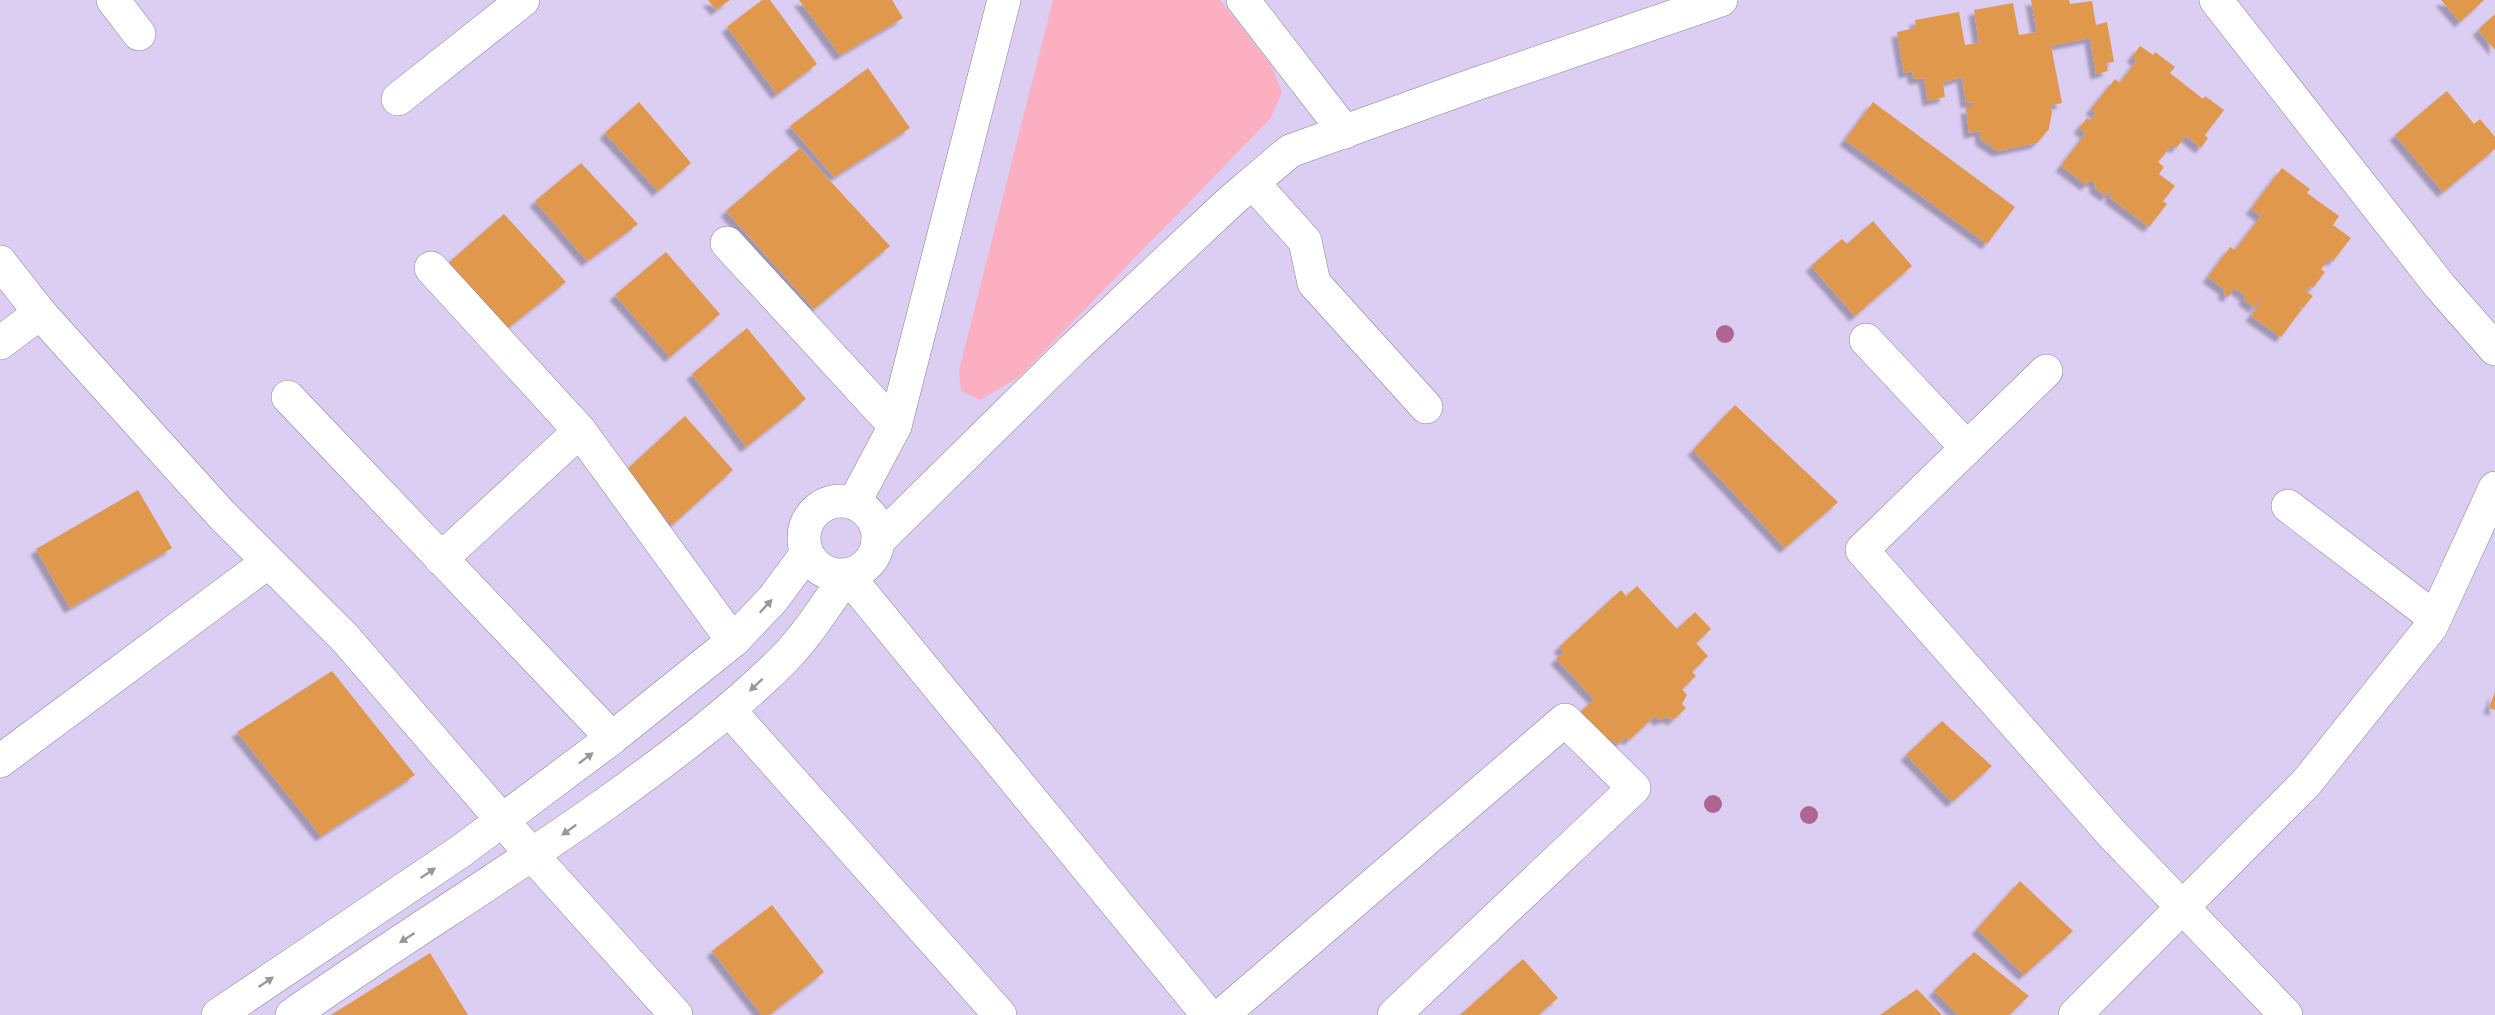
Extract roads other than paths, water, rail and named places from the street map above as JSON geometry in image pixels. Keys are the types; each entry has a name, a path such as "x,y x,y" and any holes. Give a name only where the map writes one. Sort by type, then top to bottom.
{"street":[{"path":"113,0 139,34"},
{"path":"398,99 523,0"},
{"path":"854,503 895,426 1004,0"},
{"path":"1243,0 1345,132"},
{"path":"878,542 1073,349 1253,183 1290,152 1476,84 1721,0"},
{"path":"2216,0 2439,285 2495,349"},
{"path":"1253,183 1305,241 1314,283 1426,406"},
{"path":"727,243 895,426"},
{"path":"0,262 40,313 221,514 345,638 502,820 676,1015"},
{"path":"431,268 580,430 733,641"},
{"path":"0,343 40,313"},
{"path":"1866,340 1967,448"},
{"path":"2046,371 1862,550 2105,826 2286,1015"},
{"path":"288,397 612,738"},
{"path":"441,559 580,430"},
{"path":"2075,1015 2307,782 2431,627 2495,488"},
{"path":"830,502 854,503 865,508 874,518 878,529 876,553 868,564 847,575 834,575 823,571 813,563 807,553 804,540 805,528 815,513 830,502"},
{"path":"2288,506 2435,618"},
{"path":"218,1015 502,820 612,738 733,641 773,599 807,553"},
{"path":"0,761 268,561"},
{"path":"292,1015 533,855 646,775 729,710 786,657 818,617 847,575"},
{"path":"847,575 1208,1015"},
{"path":"729,710 1000,1015"},
{"path":"1222,1015 1565,720 1634,788 1394,1015"}]}
